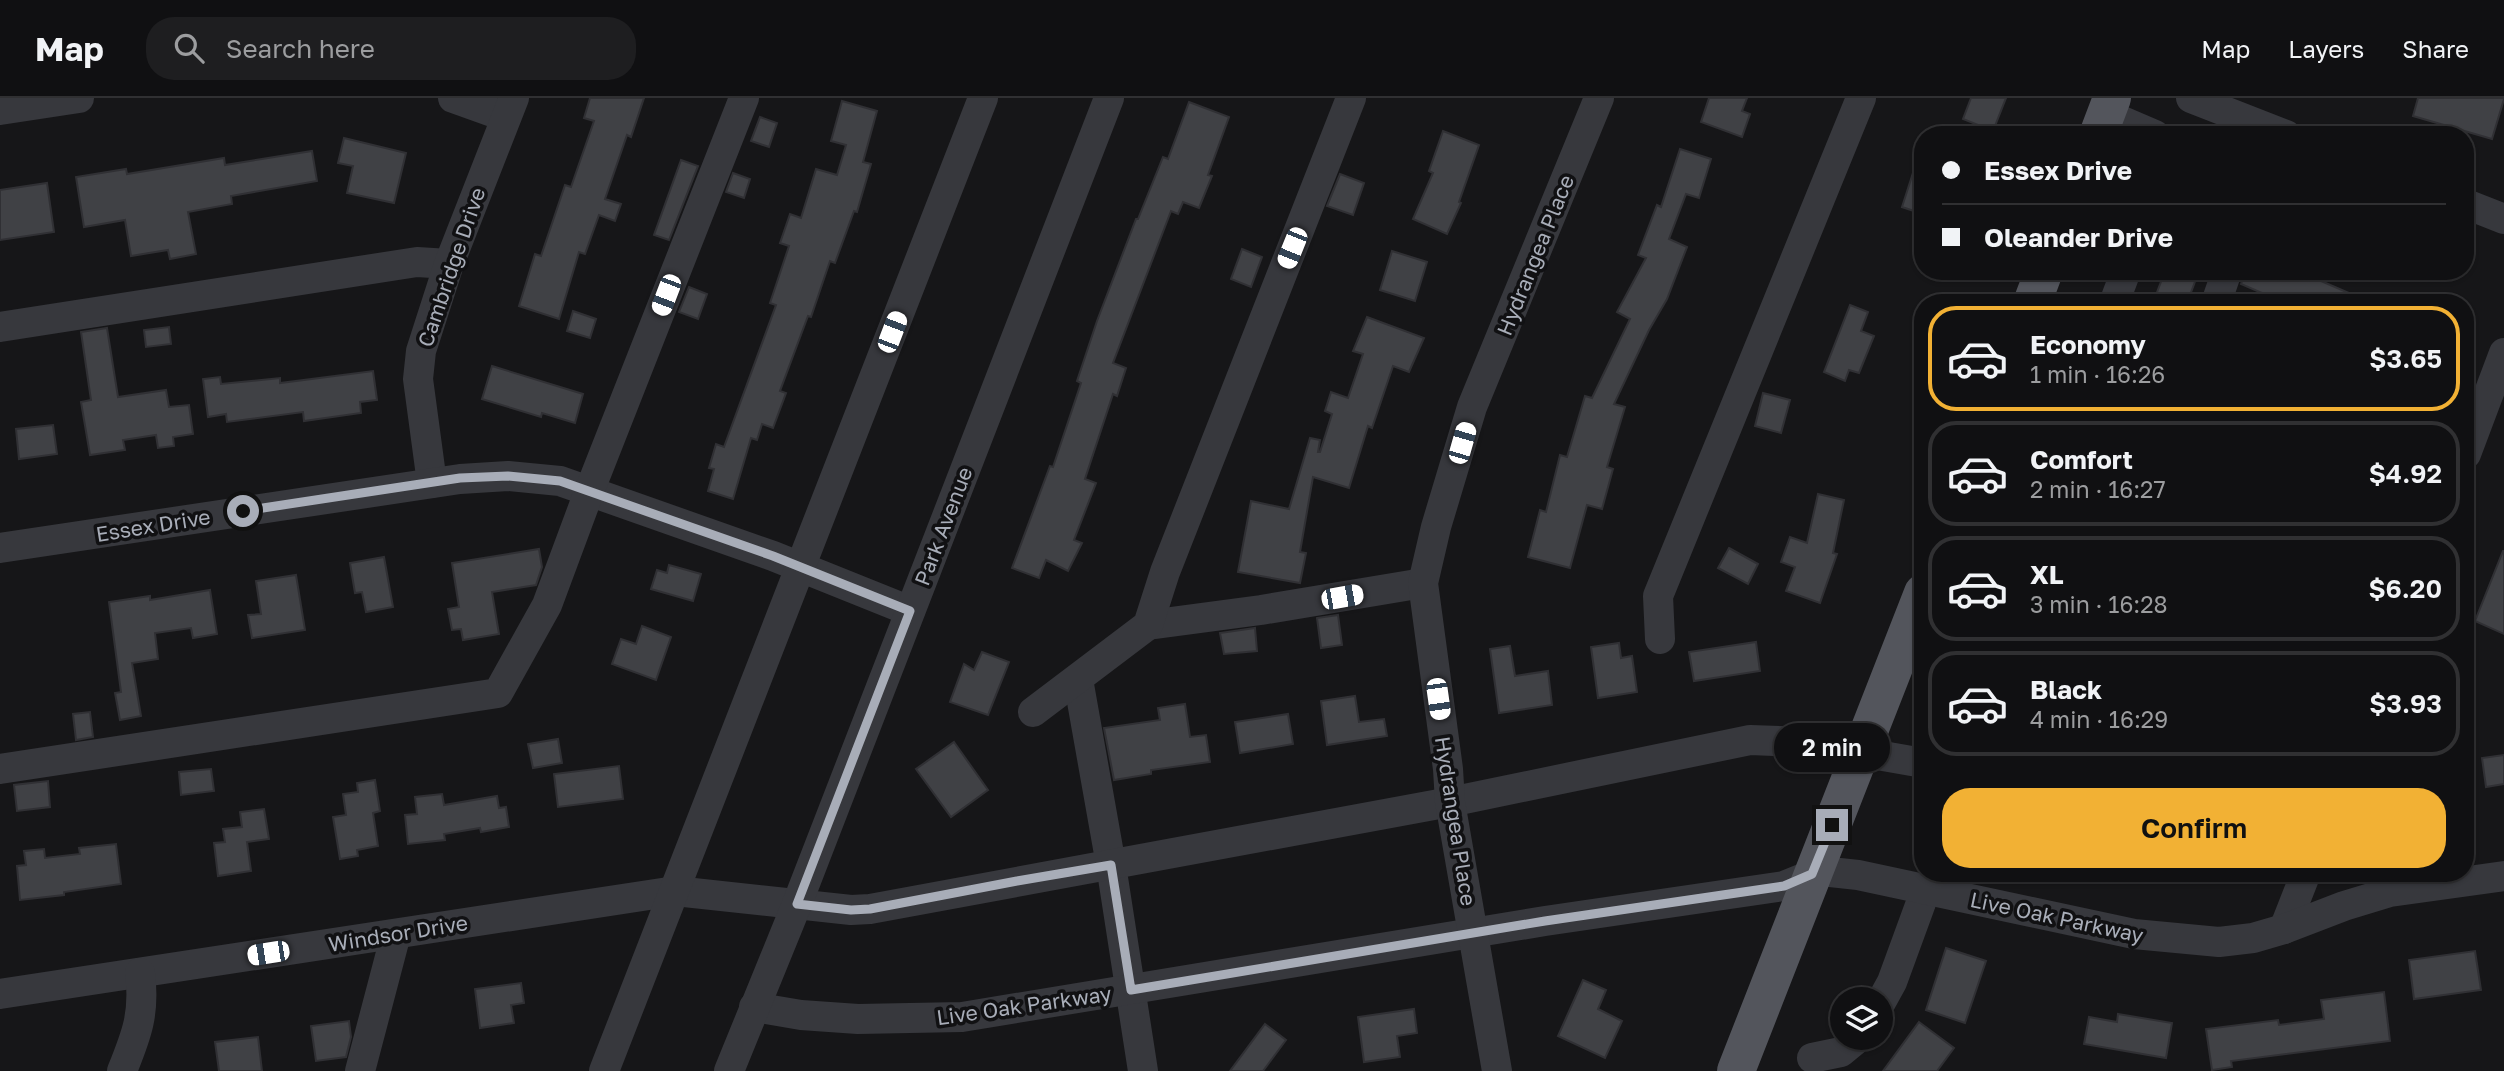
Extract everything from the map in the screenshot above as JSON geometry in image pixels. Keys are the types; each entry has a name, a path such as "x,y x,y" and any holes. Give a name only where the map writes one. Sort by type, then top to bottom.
{"main road":[{"path":"1736,1071 1914,616"}],"street":[{"path":"0,110 79,98"},
{"path":"453,98 510,107"},
{"path":"0,769 498,692 547,606 744,98"},
{"path":"604,1071 983,98"},
{"name":"Park Avenue","path":"729,1071 797,904 1109,98"},
{"path":"1149,625 1165,572 1351,98"},
{"name":"Hydrangea Place","path":"1497,1071 1450,803 1448,769 1423,583 1436,527 1472,407 1599,98"},
{"path":"1660,639 1657,622 1658,596 1861,98"},
{"path":"2191,98 2262,126"},
{"name":"Cambridge Drive","path":"432,483 419,398 418,364 436,300 510,107"},
{"path":"2105,116 2131,126"},
{"path":"2474,207 2504,219"},
{"path":"0,327 418,262 449,264"},
{"path":"2474,433 2504,354"},
{"name":"Essex Drive","path":"0,548 432,483 496,476 537,477 560,481 802,567 910,611"},
{"path":"1033,712 1149,625 1261,610 1423,583"},
{"path":"1078,679 1111,865 1143,1071"},
{"path":"797,904 851,910 870,909 1450,803 1751,740 1803,742 1914,762"},
{"name":"Live Oak Parkway","path":"754,1007 812,1016 858,1019 962,1017 1474,933 1784,886 1821,871 1858,875 2134,934 2200,942 2253,937 2390,892 2461,882"},
{"name":"Live Oak Parkway","path":"2474,880 2504,876"},
{"path":"2284,929 2302,882"},
{"path":"1889,987 1926,890"},
{"name":"Windsor Drive","path":"0,994 675,891 797,904"},
{"path":"360,1071 396,934"},
{"path":"122,1071 142,1015 140,973"},
{"path":"1812,1058 1843,1050"}],"building":[{"path":"590,98 644,98 631,137 627,135 605,199 621,204 615,221 599,215 585,254 579,252 559,319 519,306 535,254 541,256 565,185 571,187 594,121 584,118"},
{"path":"1709,98 1747,98 1742,111 1750,114 1742,137 1701,122"},
{"path":"1971,98 2006,98 1995,126 1980,126 1963,119"},
{"path":"2418,98 2504,98 2492,139 2474,134 2474,126 2447,126 2413,116"},
{"path":"842,101 877,111 863,162 871,164 857,212 854,211 835,263 830,261 811,317 808,316 780,391 786,393 773,428 762,424 757,440 751,438 733,499 708,491 714,469 709,468 716,444 724,447 776,305 770,303 789,246 780,243 790,214 801,218 816,169 837,175 846,145 831,141"},
{"path":"1189,102 1229,117 1208,175 1212,176 1199,208 1183,202 1178,214 1171,211 1113,363 1126,368 1117,396 1113,394 1085,479 1096,483 1074,540 1082,543 1068,571 1046,560 1039,578 1012,568 1050,466 1053,467 1081,383 1077,381 1097,321 1136,219 1163,157 1168,159"},
{"path":"760,117 777,123 769,147 751,141"},
{"path":"1443,131 1479,145 1459,202 1461,203 1447,234 1413,219 1433,173 1429,171"},
{"path":"344,138 406,153 394,203 347,193 353,166 338,163"},
{"path":"1680,149 1711,159 1699,198 1686,194 1669,239 1687,247 1667,299 1649,330 1614,404 1625,407 1607,467 1613,469 1602,509 1587,505 1570,568 1528,557 1540,510 1546,512 1560,455 1567,457 1585,396 1592,398 1630,319 1617,312 1646,258 1638,255 1657,205 1661,207"},
{"path":"312,151 317,181 231,196 232,204 188,212 196,254 170,259 168,250 131,256 125,220 84,227 76,177 126,169 127,174 224,158 225,165"},
{"path":"681,160 698,166 669,240 654,235"},
{"path":"1914,170 1914,211 1902,207"},
{"path":"733,173 750,179 744,198 726,192"},
{"path":"1340,174 1364,183 1353,215 1327,206"},
{"path":"47,183 54,232 0,240 0,190"},
{"path":"1242,249 1262,257 1251,287 1231,279"},
{"path":"1392,251 1427,262 1415,301 1380,290"},
{"path":"2162,280 2196,280 2190,294 2156,294"},
{"path":"2243,280 2319,280 2351,294 2264,294 2241,284"},
{"path":"689,287 707,294 698,319 679,312"},
{"path":"1850,305 1868,312 1861,331 1874,336 1859,373 1849,370 1845,381 1824,372"},
{"path":"573,311 596,319 590,338 567,331"},
{"path":"1367,317 1424,338 1409,372 1393,366 1372,428 1368,426 1349,488 1313,477 1300,552 1306,553 1300,583 1238,572 1251,501 1289,509 1310,438 1320,440 1320,452 1332,414 1325,411 1331,392 1348,398 1363,354 1353,351"},
{"path":"169,327 171,344 146,347 144,330"},
{"path":"107,328 118,397 166,390 169,407 189,405 193,434 173,437 174,446 158,448 156,435 123,440 125,450 90,455 81,402 91,400 81,332"},
{"path":"492,366 583,394 575,423 542,413 541,417 482,399"},
{"path":"373,371 377,400 360,402 361,413 304,421 303,412 227,422 226,414 208,417 203,379 220,377 221,384 280,378 280,383"},
{"path":"1763,393 1790,400 1781,433 1755,426"},
{"path":"53,425 57,454 19,459 16,429"},
{"path":"1818,494 1844,500 1833,553 1837,554 1820,603 1786,591 1795,567 1781,562 1790,537 1807,543"},
{"path":"1729,548 1758,564 1748,584 1718,568"},
{"path":"539,549 542,567 536,585 492,592 499,634 463,640 461,629 452,630 448,609 459,607 452,563"},
{"path":"2504,551 2504,634 2475,621"},
{"path":"384,557 393,607 366,612 362,592 355,593 350,563"},
{"path":"669,565 701,574 693,601 651,589 657,570 667,573"},
{"path":"296,575 305,630 252,638 248,615 261,614 256,581"},
{"path":"210,590 217,634 193,638 191,628 155,633 158,659 132,663 141,716 120,720 115,693 121,692 109,602 150,596 150,600"},
{"path":"1338,615 1342,645 1321,648 1317,618"},
{"path":"642,626 671,637 656,680 612,664 621,639 636,644"},
{"path":"1255,628 1257,651 1224,654 1220,633"},
{"path":"1756,642 1760,671 1694,681 1689,652"},
{"path":"1619,643 1621,658 1632,656 1637,692 1598,698 1591,647"},
{"path":"1510,646 1515,676 1548,671 1552,705 1499,713 1490,649"},
{"path":"982,652 1009,662 988,715 950,702 964,664 974,670"},
{"path":"1355,696 1359,722 1384,719 1387,736 1327,745 1321,701"},
{"path":"1185,704 1190,737 1206,735 1210,762 1151,770 1151,774 1114,780 1104,728 1160,720 1158,708"},
{"path":"90,712 93,737 76,740 73,714"},
{"path":"1288,714 1293,744 1240,753 1235,722"},
{"path":"558,739 562,763 533,768 528,744"},
{"path":"954,742 988,790 951,817 916,769"},
{"path":"2504,755 2504,784 2486,787 2482,758"},
{"path":"619,766 623,799 558,807 554,774"},
{"path":"211,769 214,791 181,795 179,772"},
{"path":"375,780 380,811 373,813 378,846 357,850 358,856 340,859 333,817 346,815 343,794 358,792 357,783"},
{"path":"48,781 50,807 17,811 14,785"},
{"path":"442,794 444,805 497,796 499,808 506,807 509,827 481,832 480,828 444,834 445,840 408,844 405,815 417,814 415,797"},
{"path":"264,809 269,839 247,842 251,871 218,876 214,843 225,842 223,829 242,827 240,812"},
{"path":"116,844 121,884 20,900 17,866 26,865 24,851 44,849 45,858 80,854 79,848"},
{"path":"1946,948 1986,961 1965,1023 1926,1010"},
{"path":"2475,951 2481,990 2414,999 2409,960"},
{"path":"1583,980 1606,990 1598,1009 1622,1021 1605,1058 1558,1036"},
{"path":"521,983 524,1003 511,1005 514,1023 480,1028 475,989"},
{"path":"2384,992 2390,1041 2231,1061 2232,1067 2212,1070 2206,1029 2278,1020 2279,1025 2324,1019 2321,1000"},
{"path":"1414,1009 1417,1033 1397,1036 1400,1057 1364,1062 1358,1017"},
{"path":"2118,1014 2172,1023 2166,1058 2084,1044 2089,1017 2117,1022"},
{"path":"349,1021 351,1037 346,1057 316,1061 311,1026"},
{"path":"1919,1022 1954,1048 1937,1071 1883,1071"},
{"path":"1265,1024 1286,1040 1263,1071 1230,1071"},
{"path":"258,1037 262,1071 219,1071 215,1042"}],"route":[{"path":"243,511 460,478 537,477 560,481 773,556 910,611 797,904 851,910 870,909 1111,865 1131,990 1545,921 1784,886 1812,874 1832,825"}]}
